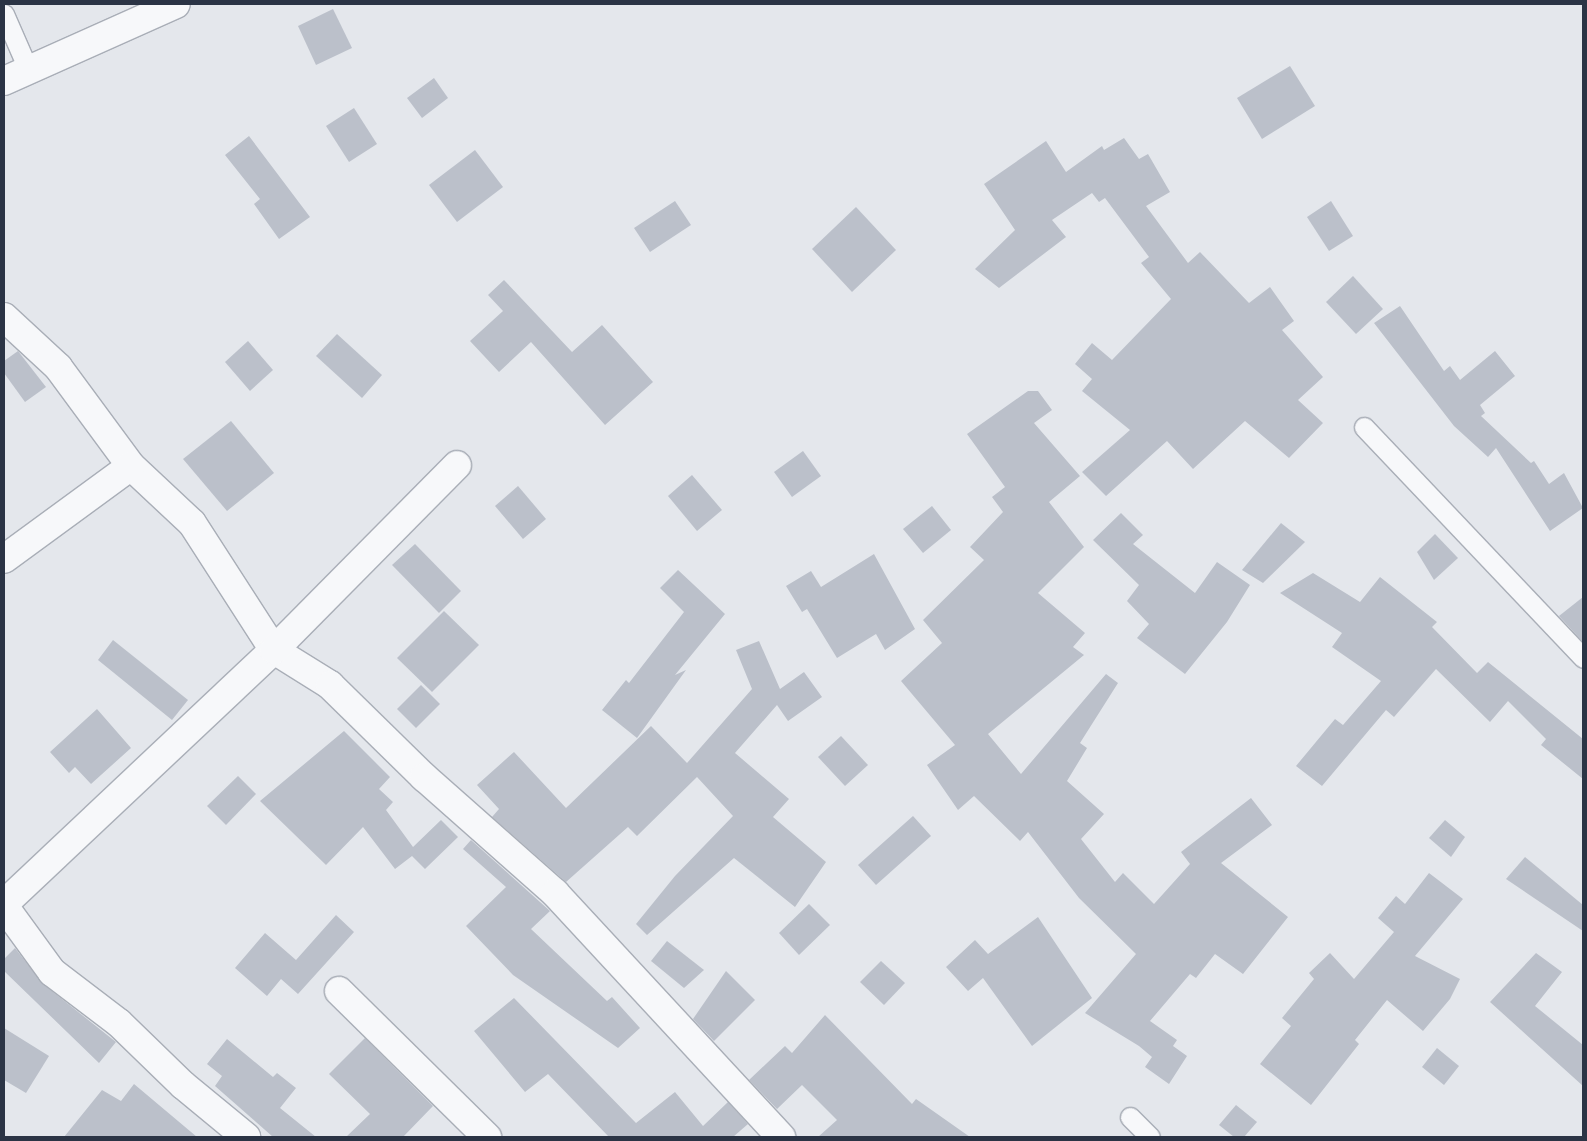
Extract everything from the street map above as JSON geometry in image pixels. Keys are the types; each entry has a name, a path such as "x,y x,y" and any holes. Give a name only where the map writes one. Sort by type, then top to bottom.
{"street":[{"path":"4,81 176,4"},
{"path":"4,317 58,367 131,466 192,523 274,650 330,685 424,777 555,893 769,1133"},
{"path":"4,558 131,466"},
{"path":"246,1137 183,1085 120,1024 52,972 4,905 274,650 457,466"},
{"path":"339,991 487,1137"}],"lane":[{"path":"4,14 28,69"},
{"path":"1364,428 1583,658"},
{"path":"1130,1117 1150,1137"}],"building":[{"path":"333,9 352,48 316,65 298,26"},
{"path":"1290,66 1315,106 1262,139 1237,98"},
{"path":"434,78 448,98 422,118 407,98"},
{"path":"354,108 377,144 349,162 326,126"},
{"path":"249,136 310,217 279,239 254,204 260,199 225,155"},
{"path":"1124,138 1139,159 1148,154 1170,192 1146,206 1188,263 1200,252 1249,303 1270,287 1294,321 1282,330 1323,377 1298,400 1323,423 1289,458 1245,421 1193,469 1167,441 1106,496 1082,472 1130,430 1082,391 1092,379 1075,364 1092,343 1112,360 1171,299 1141,263 1149,257 1105,198 1099,202 1092,193 1052,220 1066,237 999,288 975,269 1015,230 984,184 1046,141 1066,172 1102,146 1104,150"},
{"path":"475,150 503,187 457,222 429,185"},
{"path":"675,201 691,225 650,252 634,228"},
{"path":"1331,201 1353,236 1329,251 1307,217"},
{"path":"856,207 896,250 852,292 812,249"},
{"path":"1353,276 1383,309 1356,334 1326,302"},
{"path":"504,280 572,352 602,325 653,382 605,425 531,342 499,372 470,341 503,311 488,295"},
{"path":"1400,306 1444,371 1450,366 1460,380 1495,351 1515,376 1480,405 1485,413 1481,416 1531,463 1534,461 1549,484 1564,473 1583,508 1550,531 1496,448 1488,457 1454,426 1374,323"},
{"path":"337,334 382,375 362,398 316,356"},
{"path":"248,341 273,370 250,391 225,362"},
{"path":"18,351 46,387 25,402 4,373 4,361"},
{"path":"1028,391 1038,391 1052,410 1034,423 1080,476 1049,502 1084,547 1038,593 1085,633 1073,647 1084,655 988,734 1021,774 1106,674 1118,683 1080,743 1087,748 1067,781 1104,814 1081,839 1115,882 1123,873 1154,904 1190,864 1181,852 1251,798 1272,825 1221,863 1288,917 1243,974 1215,954 1196,978 1190,974 1150,1021 1177,1040 1173,1046 1187,1056 1169,1084 1145,1067 1152,1057 1139,1046 1085,1013 1136,954 1079,898 1028,832 1020,841 974,796 958,810 927,765 955,745 901,681 942,643 923,620 984,560 970,547 1003,512 992,497 1005,487 967,434"},
{"path":"231,421 274,473 227,511 183,459"},
{"path":"803,451 821,476 792,497 774,472"},
{"path":"692,475 722,510 697,531 668,496"},
{"path":"518,486 546,519 523,539 495,506"},
{"path":"932,506 951,530 923,553 903,529"},
{"path":"1121,513 1143,535 1133,544 1195,593 1217,562 1250,585 1227,622 1185,674 1137,638 1149,624 1127,601 1139,585 1093,540"},
{"path":"1281,523 1305,542 1263,583 1242,570"},
{"path":"1435,534 1458,558 1434,580 1417,552"},
{"path":"415,544 461,591 439,613 392,565"},
{"path":"874,554 915,629 885,650 876,634 837,658 807,609 802,612 786,586 811,571 821,587"},
{"path":"678,570 725,614 675,675 686,670 637,738 602,710 626,680 629,683 684,612 660,588"},
{"path":"1313,573 1360,602 1380,577 1437,622 1432,627 1477,673 1488,662 1583,739 1583,779 1541,745 1546,739 1508,701 1490,722 1436,669 1394,717 1386,710 1322,786 1296,766 1335,719 1343,725 1381,681 1332,647 1342,633 1280,593"},
{"path":"1583,597 1583,642 1559,616"},
{"path":"444,611 479,645 432,692 397,658"},
{"path":"113,640 188,700 172,720 98,660"},
{"path":"759,641 780,689 804,672 822,697 788,721 777,705 735,753 789,799 773,817 826,862 795,907 734,858 647,935 636,924 675,876 733,816 697,777 637,836 628,827 566,882 492,817 499,809 477,785 514,752 566,808 651,726 687,763 752,689 736,650"},
{"path":"421,685 440,704 416,728 397,709"},
{"path":"97,709 131,748 91,784 75,767 69,773 50,752"},
{"path":"344,731 390,777 379,789 393,802 386,810 413,847 441,820 458,837 425,869 412,856 395,869 363,827 326,865 260,801"},
{"path":"841,736 868,765 845,786 818,757"},
{"path":"238,776 256,794 226,825 207,806"},
{"path":"913,816 931,836 876,885 858,865"},
{"path":"1445,820 1465,837 1451,857 1429,838"},
{"path":"471,840 550,911 531,929 607,1001 612,997 640,1028 618,1048 513,975 466,926 506,887 463,849"},
{"path":"1525,857 1583,905 1583,931 1506,879"},
{"path":"1429,873 1463,899 1415,956 1460,979 1450,999 1423,1031 1387,1000 1355,1040 1359,1044 1311,1105 1260,1064 1291,1026 1282,1018 1314,979 1309,973 1330,953 1354,979 1394,932 1378,918 1396,896 1405,904"},
{"path":"809,904 830,925 799,955 779,933"},
{"path":"336,915 354,932 298,994 281,979 267,996 235,968 265,933 296,960"},
{"path":"1038,917 1092,998 1032,1046 983,978 968,991 946,967 975,940 988,954"},
{"path":"667,941 704,970 684,988 651,961"},
{"path":"15,948 43,984 116,1042 99,1063 4,971 4,959"},
{"path":"1536,953 1562,972 1535,1006 1583,1045 1583,1086 1490,1002"},
{"path":"881,961 905,983 884,1005 860,982"},
{"path":"726,971 755,1000 714,1041 693,1019"},
{"path":"514,998 636,1123 675,1092 703,1126 728,1102 748,1124 733,1137 609,1137 548,1074 525,1092 474,1031"},
{"path":"825,1015 912,1104 916,1099 970,1137 818,1137 837,1120 802,1085 777,1109 749,1080 785,1046 792,1053"},
{"path":"4,1028 49,1056 26,1093 4,1080"},
{"path":"365,1038 433,1106 403,1137 346,1137 370,1114 329,1074"},
{"path":"227,1039 273,1077 277,1073 296,1088 280,1108 316,1137 273,1137 215,1086 222,1076 207,1064"},
{"path":"1437,1048 1459,1066 1444,1085 1422,1067"},
{"path":"134,1084 197,1137 64,1137 102,1090 121,1101"},
{"path":"1236,1105 1257,1122 1244,1137 1234,1137 1219,1125"}]}
